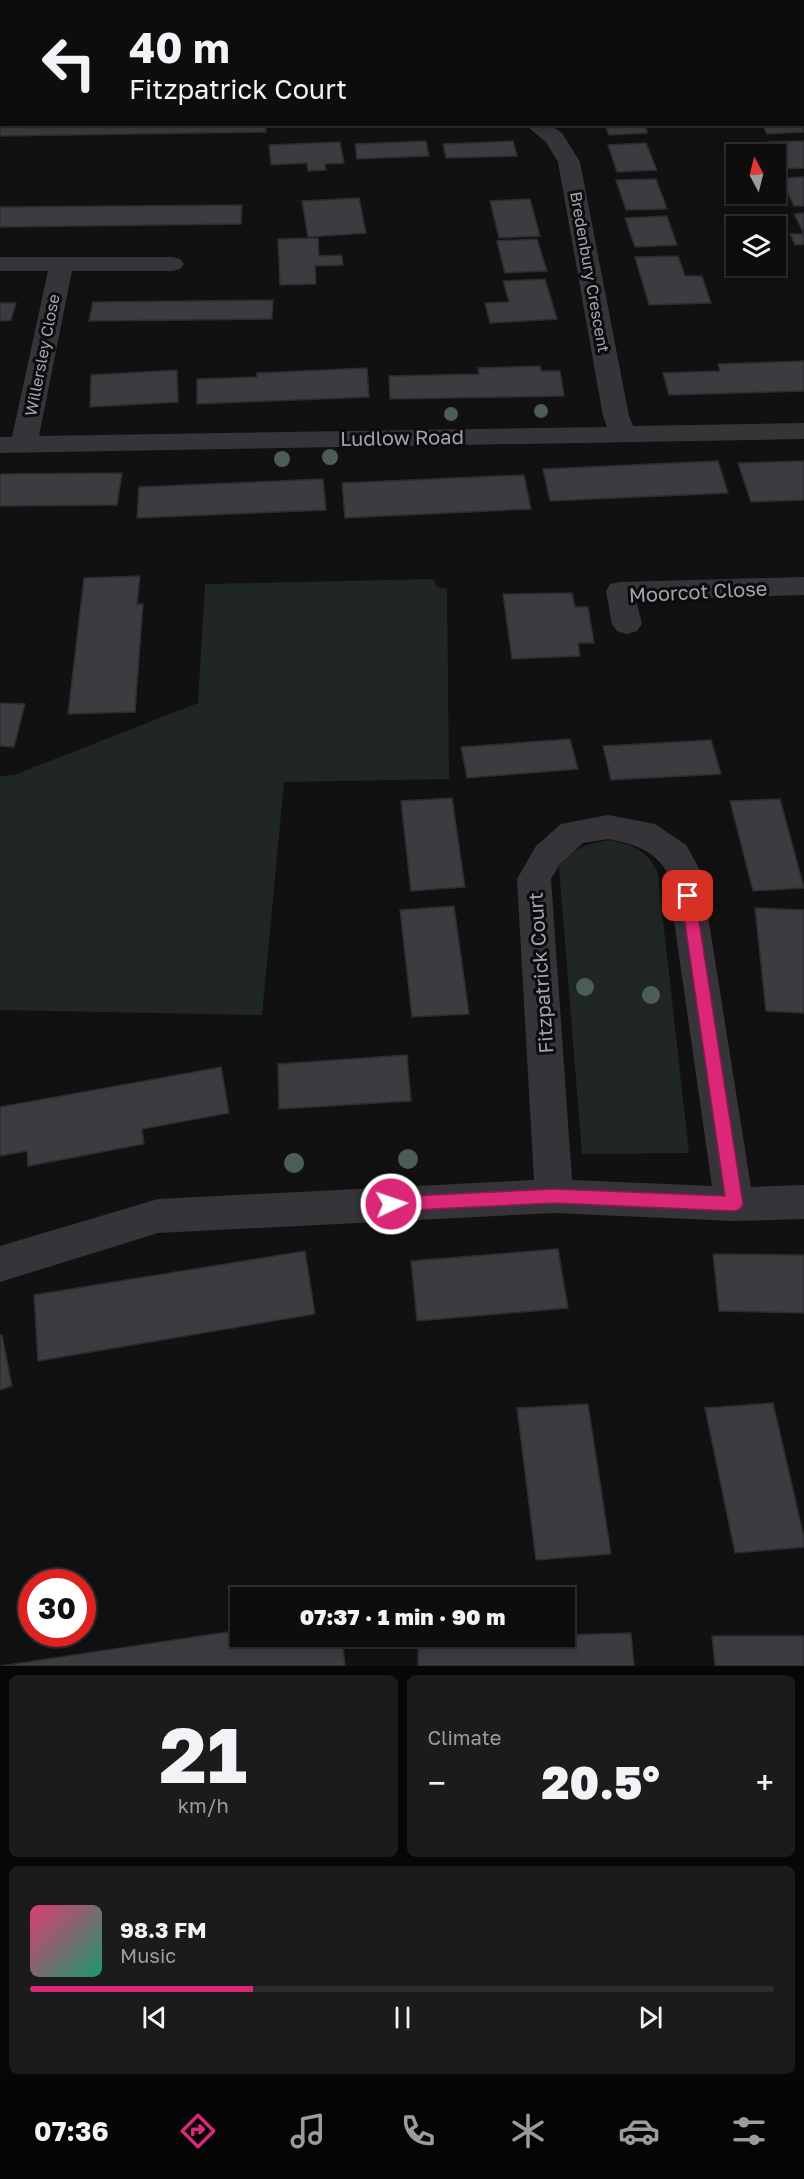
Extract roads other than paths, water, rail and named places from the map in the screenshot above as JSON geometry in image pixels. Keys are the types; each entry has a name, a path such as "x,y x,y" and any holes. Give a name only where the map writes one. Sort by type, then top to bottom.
{"street":[{"name":"Bredenbury Crescent","path":"537,126 554,138 569,162 616,416 623,433"},
{"path":"0,264 172,264"},
{"name":"Willersley Close","path":"12,445 61,265"},
{"name":"Ludlow Road","path":"12,445 804,431"},
{"name":"Moorcot Close","path":"627,624 620,591 804,586"},
{"name":"Fitzpatrick Court","path":"554,1196 534,879 548,855 573,833 608,827 643,833 674,854 684,872 734,1204"},
{"path":"0,1264 159,1216 554,1196 734,1204 804,1202"}]}
